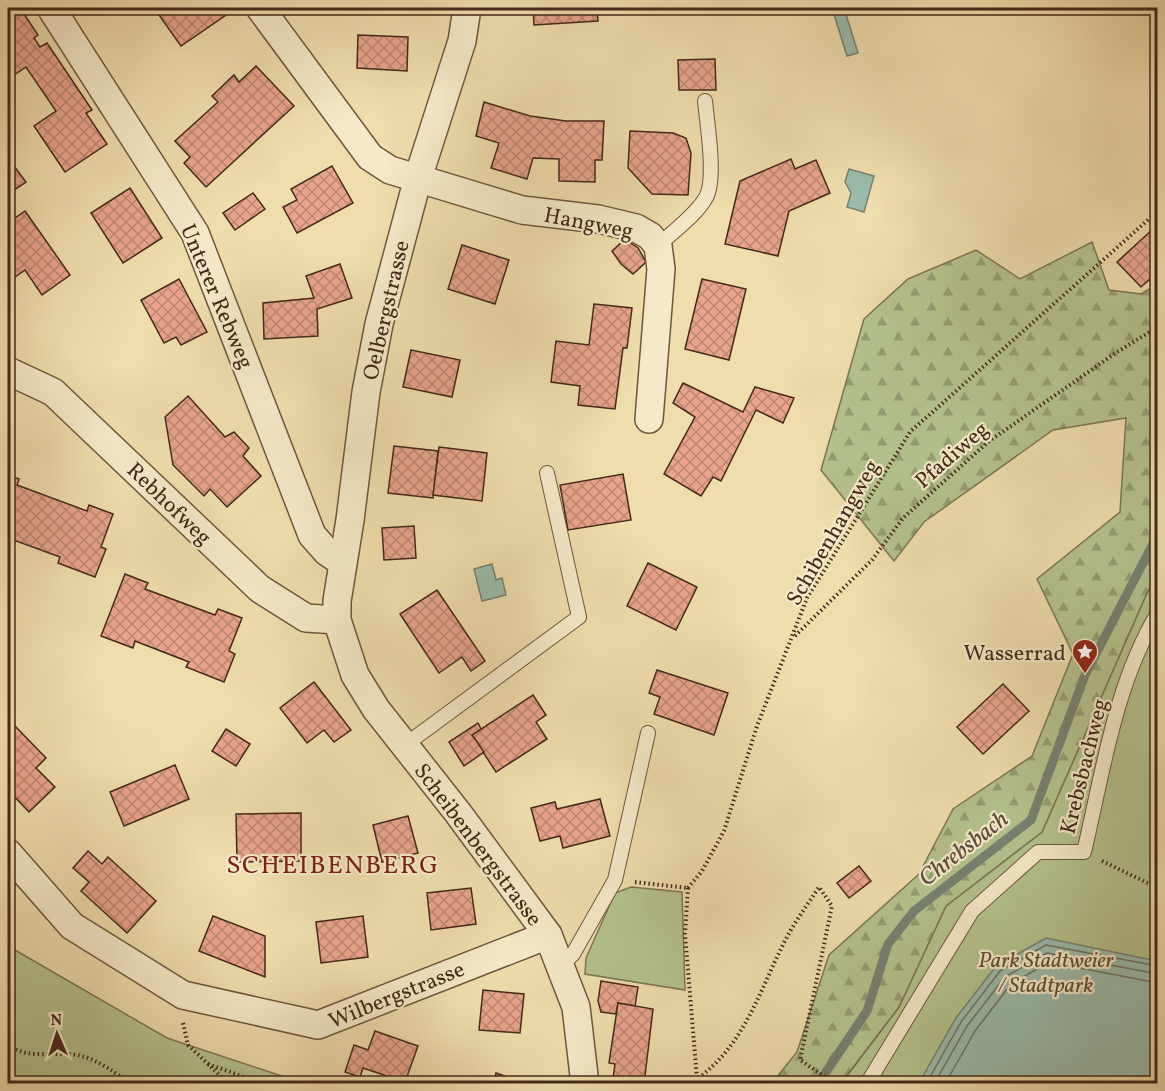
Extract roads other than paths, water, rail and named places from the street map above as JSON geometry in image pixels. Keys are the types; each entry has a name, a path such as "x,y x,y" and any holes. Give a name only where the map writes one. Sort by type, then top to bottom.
{"street":[{"name":"Unterer Rebweg","path":"51,8 195,233 312,535 327,552 342,562"},
{"name":"Hangweg","path":"260,8 370,157 390,170 522,210 618,223 636,228 650,236 658,246 662,269 649,419"},
{"name":"Oelbergstrasse","path":"337,620 342,562 350,520 366,392 379,324 418,178 462,41 467,8"},
{"name":"Rebhofweg","path":"8,371 54,392 260,589 306,618 337,620"},
{"name":"Scheibenbergstrasse","path":"337,620 355,675 376,709 458,813 548,935 576,1007 585,1083"},
{"name":"Wilbergstrasse","path":"8,853 72,926 183,995 318,1025 548,935"}],"lane":[{"path":"658,246 700,205 708,193 705,101"},
{"path":"405,745 579,617 547,474"},
{"name":"Krebsbachweg","path":"867,1083 972,911 1038,852 1084,852 1124,689 1141,640 1158,613"},
{"path":"560,967 573,954 615,880 648,734"}],"water":[{"path":"832,8 844,8 858,53 847,56"},
{"path":"849,169 874,176 864,212 847,207 851,193 845,182"},
{"path":"492,564 496,580 502,578 506,595 482,601 474,569"},
{"path":"1046,938 1157,961 1157,1083 919,1083 956,1018 996,966"}],"waterway":[{"name":"Chrebsbach","path":"818,1084 867,1011 888,944 914,911 1031,820 1085,675 1158,534"}],"place":[{"name":"Wasserrad","path":"1085,675"}],"district":[{"name":"SCHEIBENBERG","path":"333,864"}],"park label":[{"name":"Park Stadtweier / Stadtpark","path":"1046,972"}]}
